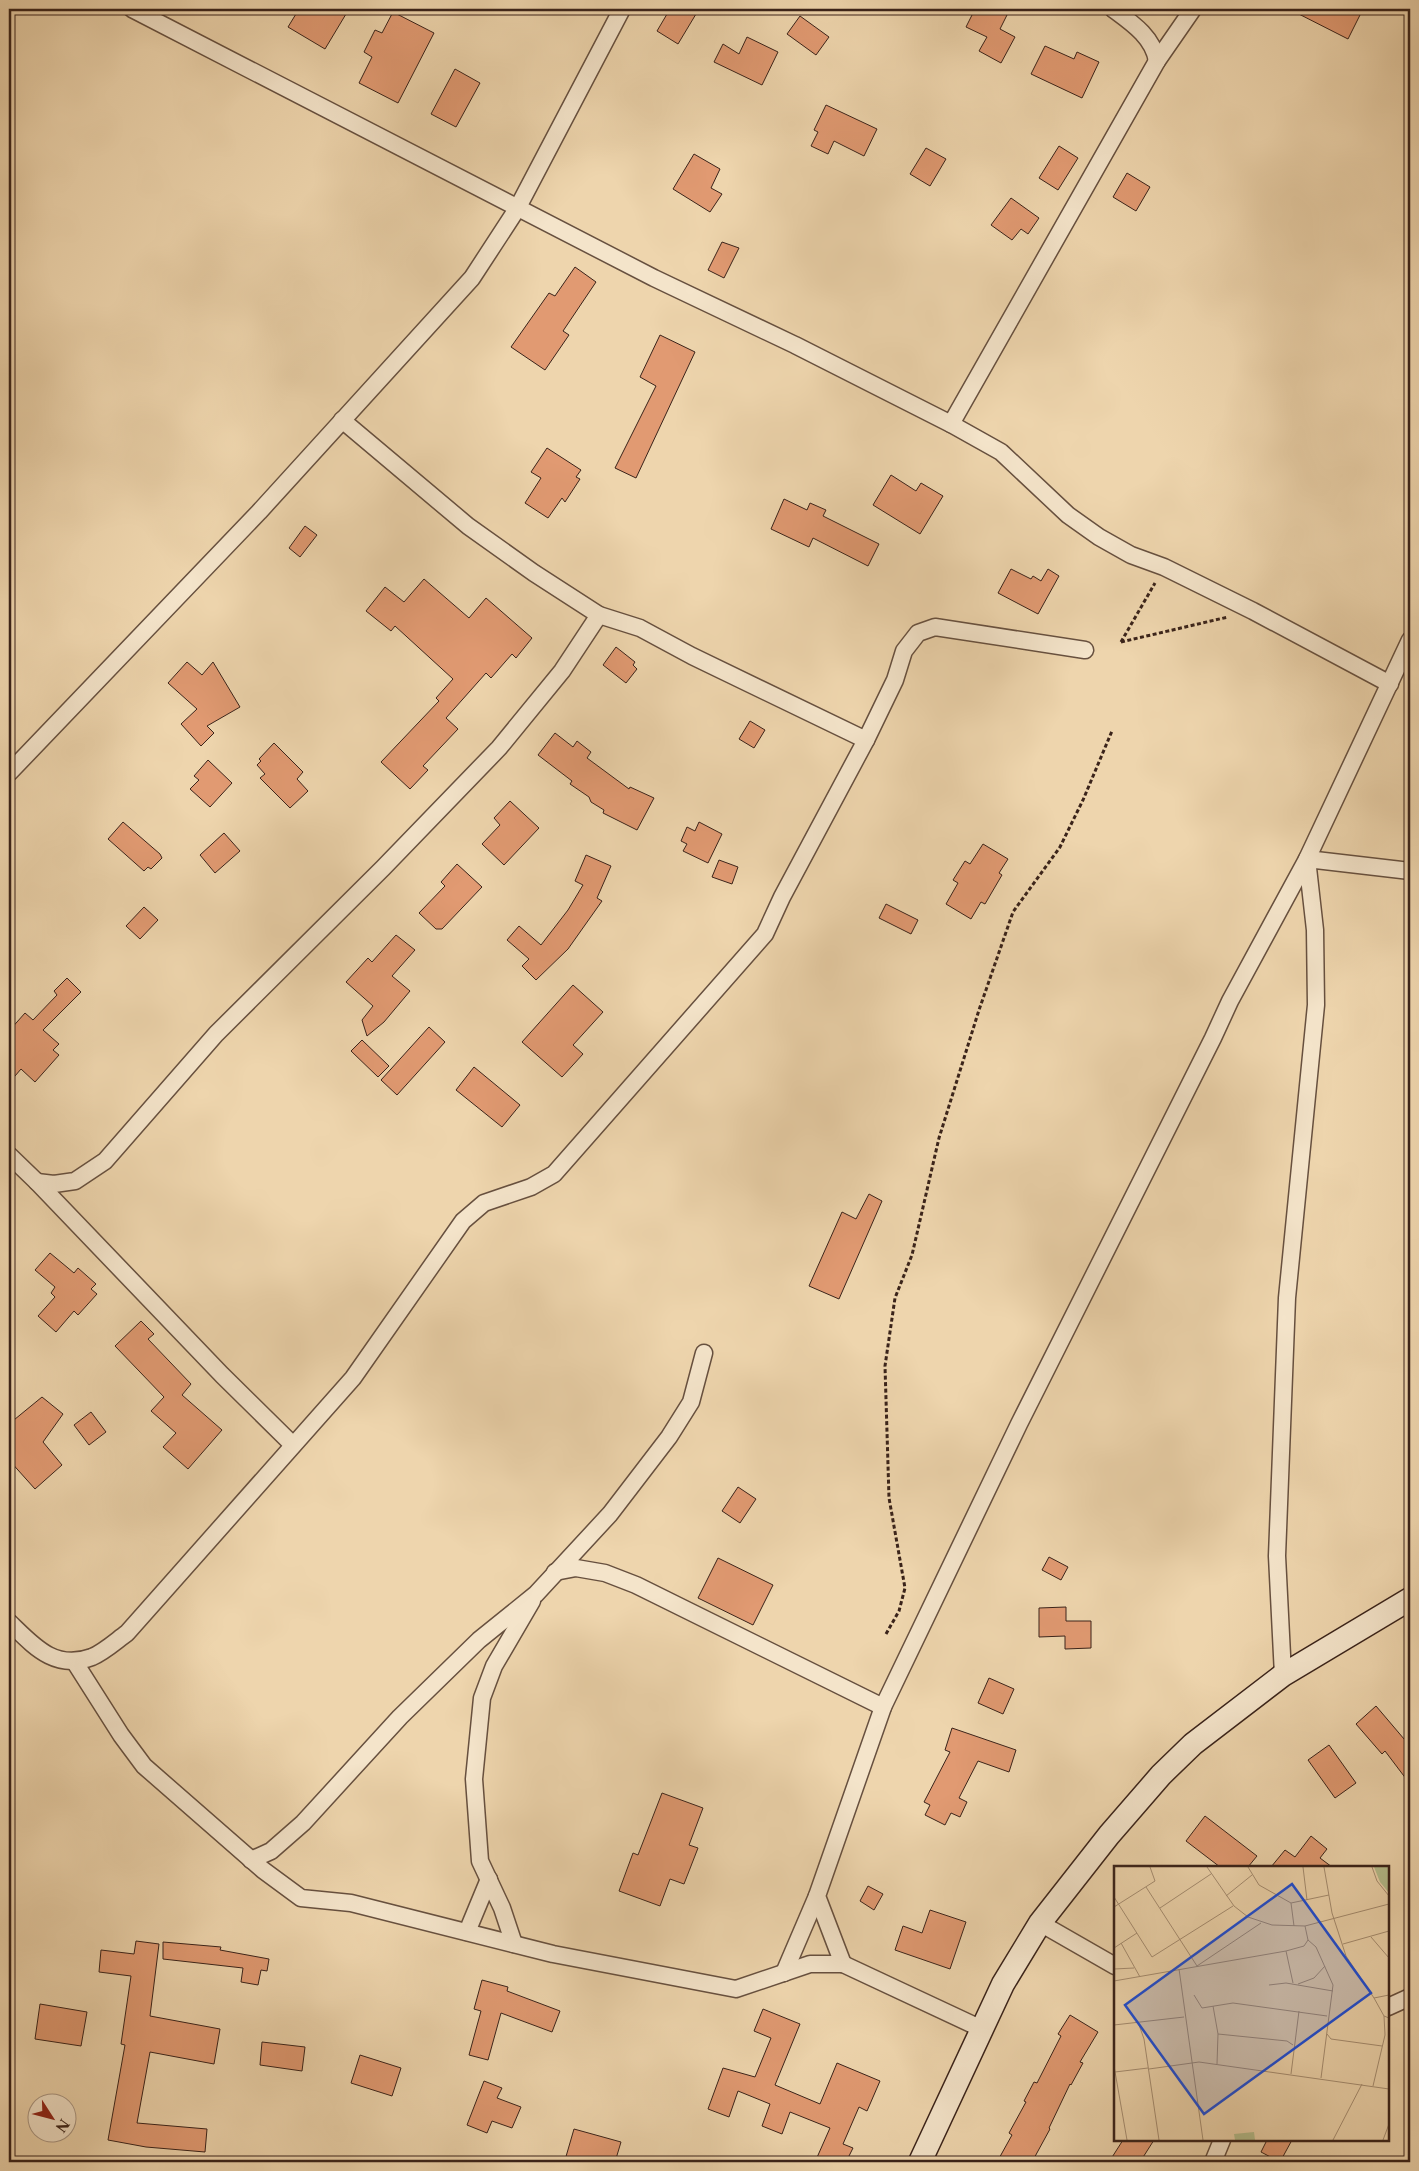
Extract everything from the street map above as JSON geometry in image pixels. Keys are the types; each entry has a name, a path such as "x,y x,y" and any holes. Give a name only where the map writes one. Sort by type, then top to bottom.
{"street":[{"path":"132,9 517,209 951,424 1000,452 1068,515 1099,537 1131,555 1164,567 1254,611 1390,684"},
{"path":"9,773 259,512 472,278 517,209 622,9"},
{"path":"1113,9 1147,37 1155,51 1157,61"},
{"path":"951,424 1157,61 1192,9"},
{"path":"342,420 468,526 534,573 599,615 640,628 692,656 866,740"},
{"path":"37,1182 54,1184 76,1181 105,1161 216,1034 383,868 499,748 562,671 599,615"},
{"path":"9,1622 39,1650 54,1659 74,1661 92,1656 127,1633 353,1378 463,1221 484,1203 531,1187 554,1174 765,934 782,897 866,740 895,680 904,651 918,633 935,627 1084,650"},
{"path":"784,1972 817,1896 882,1707 1019,1424 1230,1001 1307,859 1410,640"},
{"path":"1307,859 1410,872"},
{"path":"1283,1675 1277,1556 1287,1298 1316,1005 1315,930 1307,859"},
{"path":"9,1155 222,1375 293,1445"},
{"path":"251,1860 271,1850 303,1823 407,1710 479,1640 536,1594 610,1514 669,1437 691,1402 704,1353"},
{"path":"555,1572 576,1568 605,1574 636,1585 882,1707"},
{"path":"514,1944 502,1908 480,1861 474,1779 482,1698 494,1666 536,1594"},
{"path":"920,2162 1003,1984 1040,1923 1109,1834 1161,1775 1192,1744 1236,1709 1283,1675 1410,1599"},
{"path":"74,1661 121,1735 144,1766 251,1860 301,1898 351,1903 553,1954 736,1989 810,1964 843,1964 982,2029"},
{"path":"467,1932 489,1879"},
{"path":"817,1896 843,1964"},
{"path":"1040,1923 1114,1965"},
{"path":"1389,2007 1410,1997"},
{"path":"1213,2162 1222,2141"}],"path":[{"path":"1164,567 1121,642 1254,611"},
{"path":"886,1634 899,1611 905,1588 888,1498 885,1366 895,1298 912,1254 939,1138 1014,912 1060,847 1083,800 1112,732"}],"building":[{"path":"299,9 349,9 325,49 288,27"},
{"path":"670,9 699,9 678,44 657,31"},
{"path":"975,9 1010,9 1000,29 1015,37 1001,63 979,51 987,37 966,27"},
{"path":"1289,9 1363,9 1348,39"},
{"path":"393,12 434,33 398,103 359,83 372,57 364,52 375,30 382,33"},
{"path":"800,16 829,37 816,55 787,34"},
{"path":"747,37 778,52 762,85 714,62 723,44 739,54"},
{"path":"1045,46 1074,59 1077,52 1099,62 1082,98 1031,74"},
{"path":"455,69 480,83 456,127 431,114"},
{"path":"826,105 877,129 864,156 834,141 828,154 811,146 818,132 814,130"},
{"path":"1059,146 1078,158 1058,190 1039,178"},
{"path":"926,148 946,159 930,186 910,174"},
{"path":"694,154 720,169 711,188 722,194 710,212 673,189"},
{"path":"1127,173 1150,187 1136,211 1113,197"},
{"path":"1011,198 1039,218 1028,234 1021,229 1012,240 991,225"},
{"path":"722,242 739,248 724,278 708,270"},
{"path":"575,267 596,282 563,331 569,335 545,370 511,347 549,293 555,296"},
{"path":"660,335 695,352 636,478 615,468 656,386 640,377"},
{"path":"547,448 581,470 576,477 580,479 565,502 562,498 548,518 525,503 541,478 531,472"},
{"path":"891,475 916,491 921,483 943,496 920,534 873,505"},
{"path":"784,499 807,510 810,503 826,510 823,516 879,544 868,566 813,538 809,547 771,529"},
{"path":"305,526 317,535 300,557 289,548"},
{"path":"1011,569 1031,579 1033,576 1041,581 1048,569 1059,576 1038,614 998,593"},
{"path":"424,579 469,618 486,598 532,638 516,658 512,654 491,678 486,673 446,718 458,729 423,766 428,770 410,789 381,762 439,701 436,698 453,679 395,626 391,631 366,611 385,587 404,602"},
{"path":"616,647 635,662 633,665 637,669 626,683 603,665"},
{"path":"187,662 202,675 213,662 240,707 207,726 214,733 201,746 181,724 197,709 168,683"},
{"path":"750,721 765,730 754,748 739,739"},
{"path":"555,733 573,747 577,741 591,752 587,758 629,789 630,787 654,798 637,830 603,813 604,810 591,802 589,797 570,784 572,781 538,755"},
{"path":"274,743 303,772 297,779 308,791 290,808 260,778 265,774 257,765 261,761 259,759"},
{"path":"208,760 232,783 210,807 190,789 199,780 194,776"},
{"path":"510,801 539,828 504,865 482,844 500,825 494,818"},
{"path":"123,822 160,854 162,858 151,869 148,867 144,871 108,839"},
{"path":"699,822 722,834 708,863 683,851 687,844 681,841 687,827 695,831"},
{"path":"224,833 240,851 215,873 200,855"},
{"path":"983,844 1008,859 999,873 1002,875 985,904 981,902 971,919 946,904 958,883 953,880 965,861 970,864"},
{"path":"586,855 611,866 597,898 602,901 568,949 536,980 522,966 529,959 507,940 519,926 541,945 568,910 583,885 575,881"},
{"path":"719,860 738,867 732,884 712,877"},
{"path":"457,864 482,887 442,929 436,929 419,913 445,886 441,882"},
{"path":"886,904 918,920 911,934 879,918"},
{"path":"144,907 158,920 140,939 126,926"},
{"path":"396,935 415,950 392,976 410,991 384,1022 367,1036 362,1020 373,1006 346,982 368,958 372,962"},
{"path":"67,978 81,992 43,1030 59,1044 53,1050 59,1055 35,1082 21,1069 9,1083 9,1031 25,1013 33,1020 57,995 54,991"},
{"path":"573,985 603,1012 573,1045 583,1054 562,1077 522,1042"},
{"path":"429,1027 445,1042 397,1095 381,1080"},
{"path":"362,1040 389,1066 378,1077 351,1051"},
{"path":"474,1067 520,1105 502,1127 456,1090"},
{"path":"869,1194 882,1201 839,1299 809,1286 842,1212 856,1219"},
{"path":"50,1253 74,1273 78,1268 96,1284 91,1289 97,1294 78,1315 74,1311 56,1332 38,1316 55,1297 51,1293 55,1287 35,1270"},
{"path":"141,1321 154,1334 148,1339 191,1384 182,1395 222,1430 188,1469 163,1447 176,1433 151,1411 164,1397 115,1346"},
{"path":"42,1397 63,1414 43,1442 62,1465 35,1489 9,1460 9,1424"},
{"path":"91,1412 106,1432 89,1445 74,1425"},
{"path":"738,1487 756,1499 740,1523 722,1511"},
{"path":"1049,1557 1068,1567 1061,1580 1042,1570"},
{"path":"718,1558 773,1585 753,1625 698,1598"},
{"path":"1066,1607 1066,1621 1091,1621 1091,1648 1065,1649 1065,1636 1039,1637 1039,1608"},
{"path":"989,1678 1014,1689 1003,1714 978,1703"},
{"path":"1376,1706 1410,1746 1410,1784 1385,1751 1382,1754 1356,1724"},
{"path":"952,1728 1016,1750 1009,1772 978,1761 959,1798 967,1802 960,1817 951,1813 945,1825 925,1815 930,1805 924,1802 950,1752 945,1750"},
{"path":"1329,1745 1356,1783 1335,1798 1308,1760"},
{"path":"662,1793 703,1808 689,1845 698,1848 684,1884 670,1879 660,1906 619,1891 633,1853 638,1855"},
{"path":"1205,1816 1257,1856 1249,1866 1219,1866 1186,1841"},
{"path":"1311,1836 1327,1849 1320,1858 1331,1866 1272,1866 1285,1850 1295,1857"},
{"path":"868,1886 883,1894 874,1910 860,1901"},
{"path":"930,1910 966,1922 950,1969 895,1950 903,1926 922,1933"},
{"path":"136,1941 159,1944 150,2016 220,2029 214,2064 150,2052 137,2123 207,2129 205,2152 146,2147 108,2140 125,2045 121,2044 131,1976 99,1972 101,1950 134,1954"},
{"path":"163,1942 221,1947 220,1950 269,1959 267,1971 261,1970 258,1985 241,1982 243,1968 163,1959"},
{"path":"482,1980 508,1987 507,1991 560,2011 552,2032 501,2013 488,2060 469,2055 481,2011 474,2009"},
{"path":"40,2004 87,2012 81,2046 35,2039"},
{"path":"763,2009 800,2024 775,2085 820,2104 837,2063 880,2081 867,2111 859,2107 843,2144 853,2148 846,2162 815,2162 830,2128 790,2112 782,2134 762,2126 770,2104 738,2091 729,2117 708,2109 723,2068 755,2077 771,2038 754,2031"},
{"path":"1070,2015 1098,2032 1080,2062 1083,2063 1070,2084 1050,2129 1032,2162 997,2162 1012,2135 1009,2133 1026,2102 1024,2101 1034,2082 1037,2083 1061,2036 1058,2034"},
{"path":"262,2042 305,2047 302,2071 260,2065"},
{"path":"360,2055 401,2068 392,2096 351,2083"},
{"path":"484,2081 502,2088 497,2098 521,2107 512,2128 492,2121 487,2133 467,2125"},
{"path":"574,2129 621,2142 615,2162 576,2162 565,2160"},
{"path":"1122,2141 1153,2141 1140,2162 1109,2162"},
{"path":"1266,2141 1291,2141 1280,2162 1261,2152"}]}
